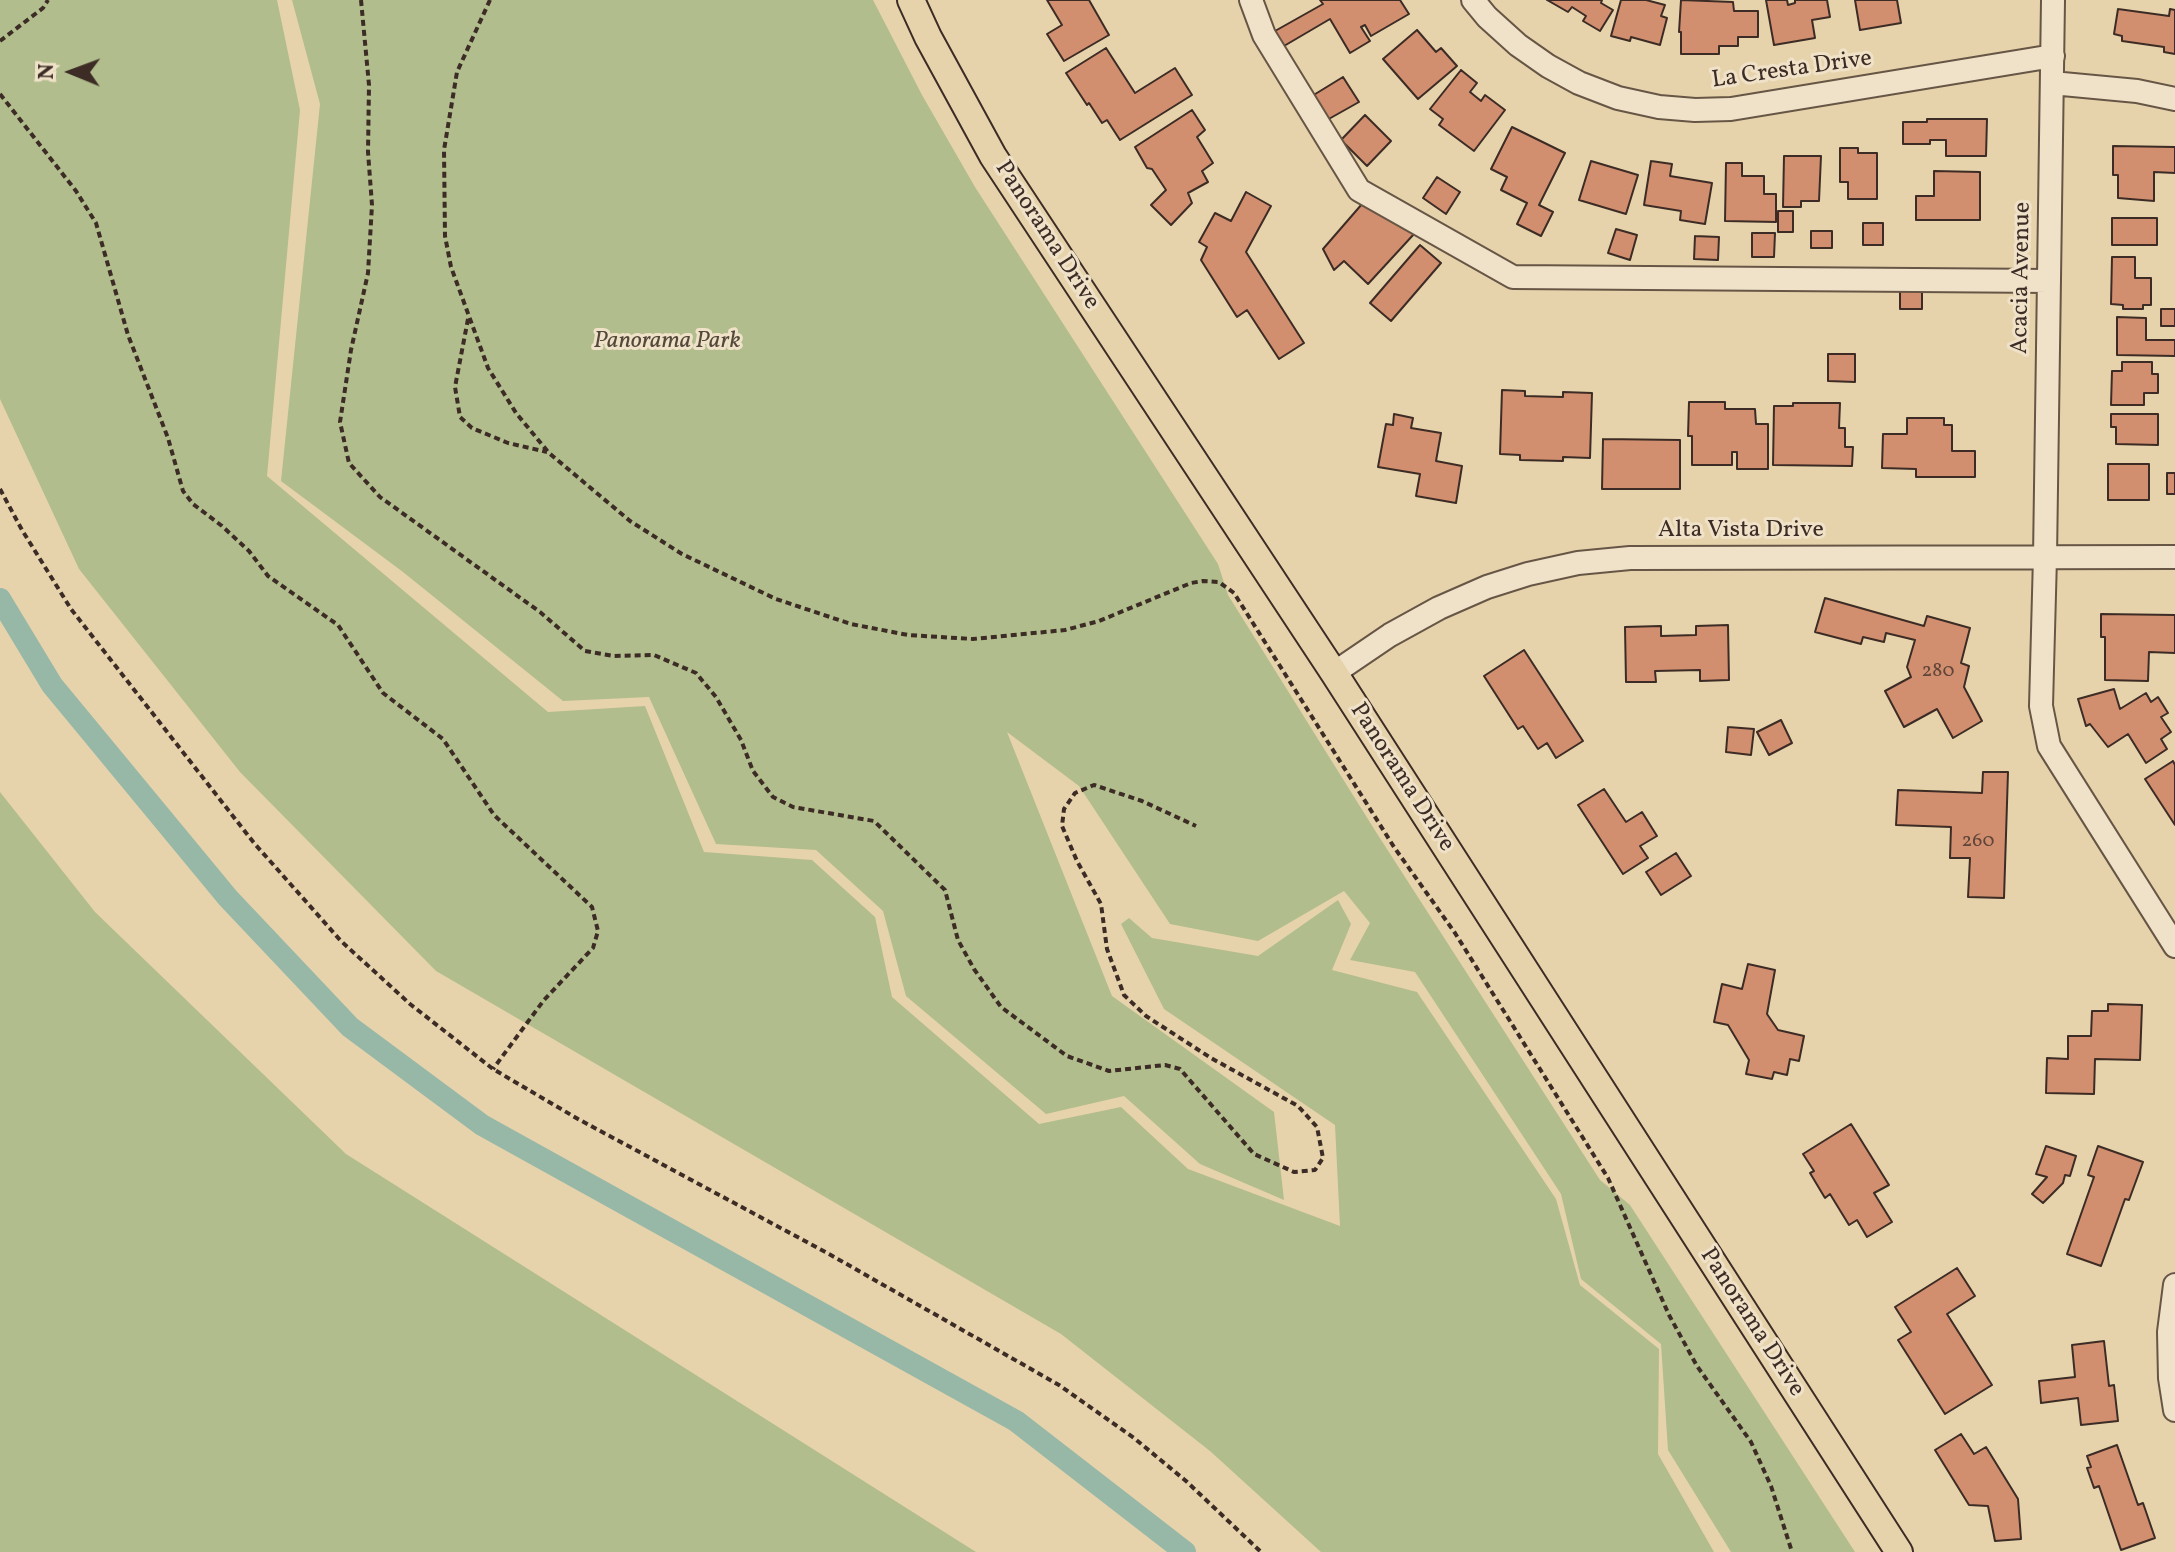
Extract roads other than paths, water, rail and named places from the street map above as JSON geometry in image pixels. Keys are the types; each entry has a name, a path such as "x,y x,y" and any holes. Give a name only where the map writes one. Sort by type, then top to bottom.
{"main road":[{"name":"Panorama Drive","path":"911,0 993,156 1334,673 1899,1552"}],"street":[{"path":"1251,0 1264,35 1359,190 1513,277 2049,281"},
{"name":"La Cresta Drive","path":"1473,0 1518,45 1579,83 1618,98 1671,108 1731,109 2053,56"},
{"name":"Acacia Avenue","path":"2053,0 2041,706 2049,746 2175,946"},
{"path":"2052,83 2137,91 2175,99"},
{"name":"Alta Vista Drive","path":"1334,673 1390,635 1439,608 1487,587 1578,563 1630,558 2175,557"},
{"path":"2175,1285 2169,1332 2170,1378 2175,1410"}],"waterway":[{"path":"0,599 52,685 228,898 350,1027 482,1125 1016,1421 1185,1552"}],"park label":[{"name":"Panorama Park","path":"667,343"}]}
